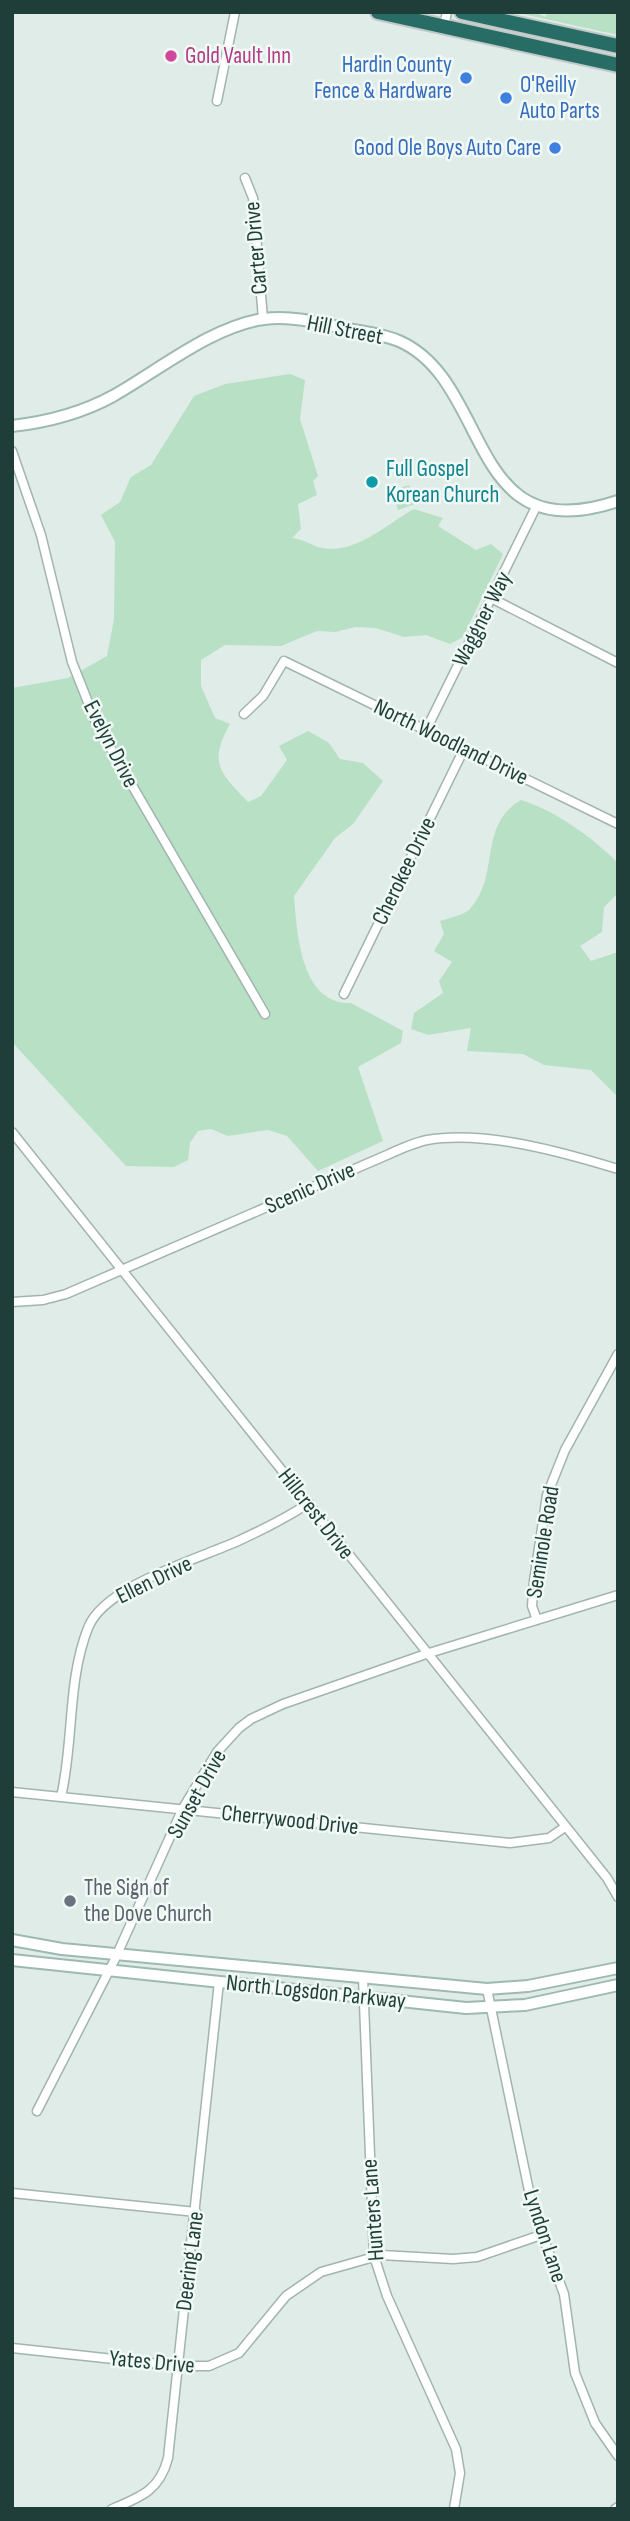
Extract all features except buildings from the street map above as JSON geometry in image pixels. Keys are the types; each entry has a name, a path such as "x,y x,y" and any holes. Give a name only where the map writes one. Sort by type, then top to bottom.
{"highway":[{"path":"378,12 446,19 618,65"},
{"path":"462,12 618,46"}],"main road":[{"name":"Hill Street","path":"12,426 58,417 96,404 183,353 219,335 263,319 311,321 366,331 399,341 414,350 439,375 489,462 505,481 536,507"},
{"path":"536,507 575,511 618,501"},
{"name":"North Logsdon Parkway","path":"12,1940 62,1949 487,1989 528,1986 618,1968"},
{"name":"North Logsdon Parkway","path":"12,1960 491,2008 525,2005 618,1985"}],"street":[{"path":"217,101 235,12"},
{"name":"Carter Drive","path":"245,178 253,198 263,319"},
{"name":"Evelyn Drive","path":"12,451 41,535 72,662 97,725 265,1014"},
{"name":"Waggner Way","path":"426,730 493,599 536,507"},
{"path":"493,599 618,663"},
{"name":"North Woodland Drive","path":"244,715 263,696 284,661 618,824"},
{"name":"Cherokee Drive","path":"344,994 464,748"},
{"name":"Hillcrest Drive","path":"12,1132 607,1878 618,1897"},
{"name":"Scenic Drive","path":"12,1302 54,1298 123,1272 387,1155 429,1140 458,1139 530,1147 618,1169"},
{"name":"Seminole Road","path":"537,1620 532,1606 547,1494 565,1450 618,1354"},
{"name":"Ellen Drive","path":"61,1797 72,1698 87,1629 95,1613 136,1586 238,1541 309,1503"},
{"name":"Sunset Drive","path":"37,2111 109,1971 183,1808 217,1752 251,1719 283,1704 426,1654 618,1595"},
{"name":"Cherrywood Drive","path":"12,1792 510,1843 549,1838 565,1827"},
{"name":"Hunters Lane","path":"363,1978 374,2256 387,2296 456,2449 460,2473 454,2509"},
{"name":"Deering Lane","path":"112,2509 152,2491 165,2470 196,2212 219,1982"},
{"name":"Lyndon Lane","path":"487,1989 533,2210 564,2294 570,2347 579,2386 595,2423 618,2456"},
{"path":"12,2193 196,2212"},
{"name":"Yates Drive","path":"12,2348 178,2367 209,2366 230,2359 247,2346 279,2305 302,2283 342,2264 374,2256 465,2259 489,2254 541,2235"}],"green space":[{"path":"535,12 545,17 548,12 618,12 618,35 518,13"},
{"path":"290,374 305,380 300,419 318,476 313,481 317,495 298,504 301,529 292,538 318,547 344,548 368,538 414,509 443,518 438,526 476,550 491,544 503,554 463,637 450,644 426,635 404,637 376,628 355,627 335,632 317,631 281,646 225,645 201,660 201,686 215,718 230,724 220,749 220,767 230,783 248,802 261,796 287,760 279,746 308,731 329,743 340,759 363,763 383,781 353,824 335,838 294,896 304,963 321,992 334,1000 351,1003 403,1031 401,1043 358,1067 383,1141 318,1171 287,1136 268,1130 228,1136 211,1129 198,1131 190,1143 188,1160 174,1167 126,1166 12,1042 12,688 68,678 107,656 114,619 115,542 101,515 120,502 131,477 151,465 194,396 225,384"},
{"path":"409,485 415,504 398,510 392,491"},
{"path":"521,800 573,826 618,863 618,893 604,907 602,932 580,946 591,961 618,952 618,1097 591,1070 544,1065 523,1054 467,1051 471,1028 428,1035 411,1029 414,1013 443,993 439,981 452,962 434,951 444,934 440,921 470,909 485,881 499,823 507,811"}],"place":[{"name":"Gold Vault Inn","path":"171,56"},
{"name":"Hardin County Fence & Hardware","path":"466,78"},
{"name":"O'Reilly Auto Parts","path":"506,98"},
{"name":"Good Ole Boys Auto Care","path":"555,148"},
{"name":"Full Gospel Korean Church","path":"372,482"},
{"name":"The Sign of the Dove Church","path":"70,1901"}]}
